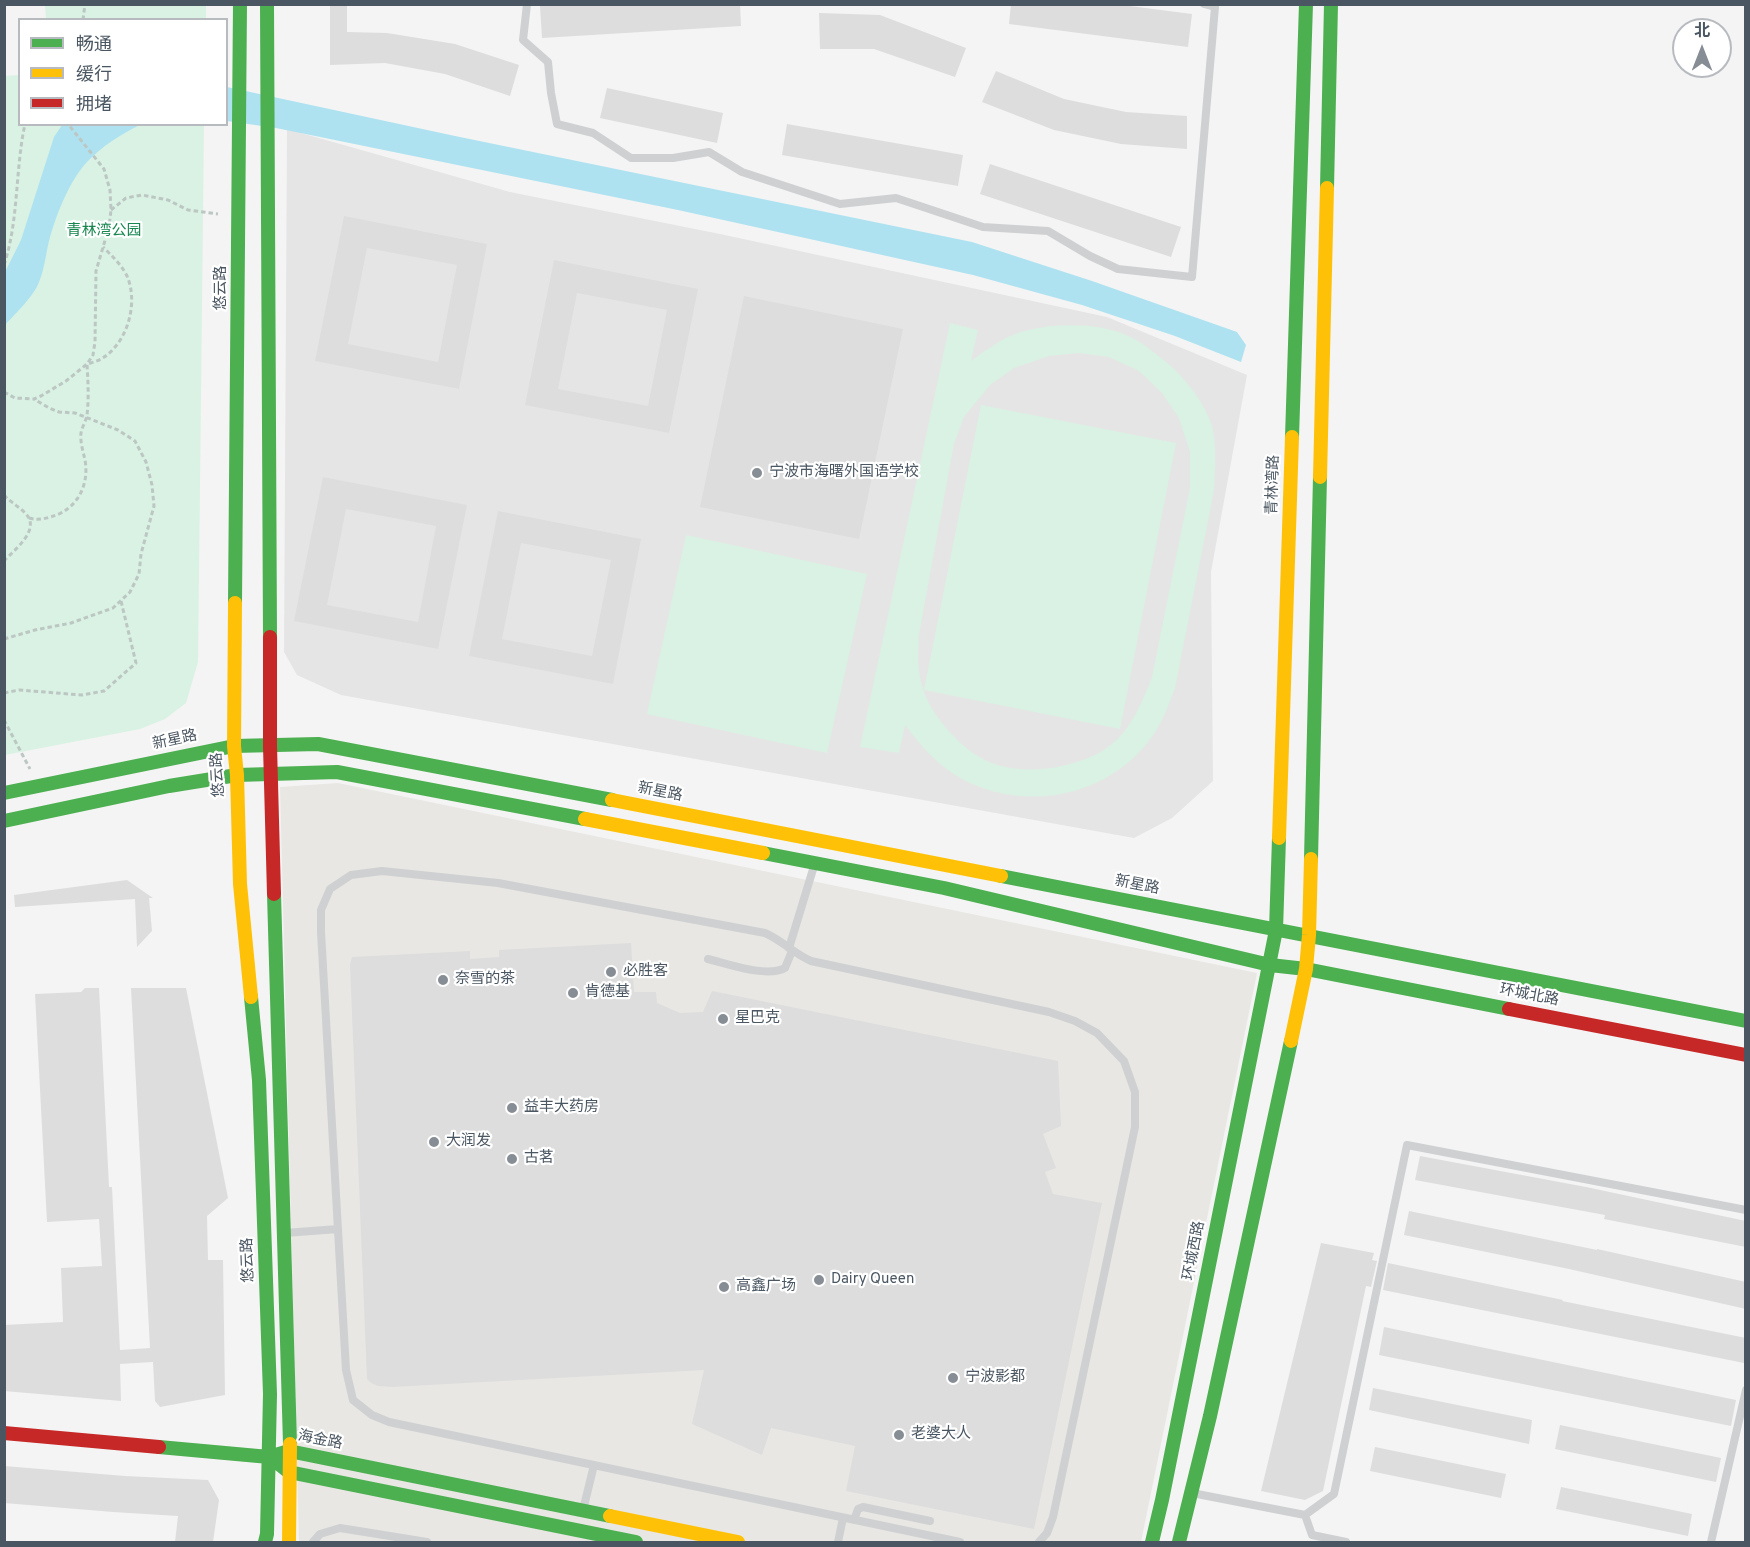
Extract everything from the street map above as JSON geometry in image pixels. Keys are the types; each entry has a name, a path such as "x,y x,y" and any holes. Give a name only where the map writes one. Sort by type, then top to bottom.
{"main road":[{"name":"悠云路","path":"240,4 234,746 240,884 259,1080 270,1394 265,1542"},
{"path":"267,4 270,746 285,1233 289,1542"},
{"name":"青林湾路","path":"1270,965 1276,930 1306,4"},
{"path":"1179,1542 1212,1404 1306,969 1309,935 1331,4"},
{"name":"新星路","path":"4,793 234,746 318,744 1309,935"},
{"path":"4,821 169,786 237,775 337,772 944,888 1270,965 1306,969"},
{"name":"环城北路","path":"1309,935 1746,1020"},
{"name":"环城西路","path":"1152,1542 1270,965"},
{"name":"环城北路","path":"1306,969 1746,1056"},
{"path":"4,1433 269,1456 289,1472 636,1542"},
{"name":"海金路","path":"269,1456 289,1451 738,1542"}],"lane":[{"path":"527,4 523,40 548,62 550,93 557,124 593,133 631,158 673,158 709,152 742,172 840,204 896,198 983,227 1048,231 1090,256 1118,269 1192,278 1215,7 1204,4"},
{"path":"708,959 766,972 777,972 784,968 815,862"},
{"path":"960,1542 389,1422 372,1415 354,1400 346,1371 321,932 321,909 330,889 351,875 382,871 498,883 765,933 780,940 811,962 1049,1012 1075,1021 1097,1033 1124,1061 1136,1092 1136,1127 1053,1517 1047,1533 1039,1542"},
{"path":"1191,1493 1305,1515 1334,1494 1407,1145 1746,1210"},
{"path":"285,1233 338,1229"},
{"path":"1711,1542 1746,1389"},
{"path":"583,1511 594,1465"},
{"path":"854,1520 858,1509 863,1507 930,1521"},
{"path":"1305,1515 1311,1539 1346,1542"},
{"path":"838,1542 843,1518"},
{"path":"313,1542 320,1534 340,1528 427,1542"}],"path":[{"path":"4,265 11,246 16,186 25,126"},
{"path":"34,399 66,381 87,364 93,355 95,342 96,271 109,227 111,210 104,169 70,126"},
{"path":"111,210 126,198 142,195 168,200 188,210 239,215"},
{"path":"87,364 111,351 128,323 132,304 127,276 119,263 103,247"},
{"path":"29,518 48,519 66,510 80,497 85,483 86,463 81,444 81,432 86,417 89,393 87,364"},
{"path":"4,392 15,398 34,399 59,412 75,413 86,417 118,430 135,441 146,462 154,506 141,554 139,574 130,592 121,601 113,608 71,623 4,639"},
{"path":"4,495 26,514 31,522 30,531 4,561"},
{"path":"4,693 19,690 82,695 104,691 136,663 121,601"},
{"path":"4,720 39,786"}],"shaded area":[{"name":"宁波市海曙外国语学校","path":"287,129 510,192 720,234 1107,317 1247,375 1211,572 1213,781 1172,818 1134,838 341,695 297,675 284,652"},
{"path":"338,783 1257,973 1141,1542 299,1542 280,787"}],"green space":[{"path":"45,5 206,5 206,18 46,18"},
{"name":"青林湾公园","path":"18,75 18,126 204,126 198,662 186,703 165,719 140,729 5,755 4,76"},
{"path":"950,323 978,330 971,361 1012,335 1044,327 1072,325 1114,331 1150,349 1190,386 1209,418 1215,441 1214,490 1175,688 1153,736 1130,761 1109,776 1086,787 1062,794 1036,797 1011,795 986,789 962,779 930,755 905,725 899,753 860,747","holes":["1079,353 1109,357 1139,371 1162,393 1179,418 1190,452 1190,488 1152,677 1140,706 1129,724 1123,733 1103,751 1084,760 1057,767 1030,769 993,764 975,755 948,730 927,699 920,675 919,634 954,444 964,417 990,385 1014,368 1049,356"]},
{"path":"981,405 1176,443 1120,729 924,690"},
{"path":"686,535 867,574 827,753 647,714"}],"water":[{"path":"228,87 972,242 1237,332 1246,345 1241,362 1175,336 1082,305 973,275 678,210 276,128 228,121"},
{"path":"61,126 138,126 99,151 81,169 56,218 37,287 5,325 5,272 21,240 54,137"}],"building":[{"path":"330,4 347,4 347,32 387,33 455,44 519,65 510,96 445,74 385,63 330,65"},
{"path":"740,4 741,26 542,38 540,6"},
{"path":"1011,4 1114,4 1192,14 1188,47 1009,24"},
{"path":"819,13 880,15 966,48 955,77 874,49 820,49"},
{"path":"996,71 1064,99 1126,112 1187,116 1187,149 1121,144 1054,130 982,102"},
{"path":"607,88 723,113 717,143 600,118"},
{"path":"787,124 963,155 958,186 782,155"},
{"path":"990,164 1181,227 1171,257 980,194"},
{"path":"344,216 487,244 459,389 315,361","holes":["367,248 457,265 438,362 348,344"]},
{"path":"554,260 698,289 669,433 525,405","holes":["577,293 667,310 648,406 558,389"]},
{"path":"744,296 903,329 859,539 700,507"},
{"path":"323,477 467,505 438,649 294,621","holes":["346,509 436,526 418,622 327,605"]},
{"path":"498,511 641,539 613,684 469,656","holes":["521,543 611,560 592,656 502,639"]},
{"path":"127,880 153,898 149,898 152,931 137,947 135,899 15,907 14,895"},
{"name":"高鑫广场","path":"631,943 634,992 656,992 657,1003 680,1013 703,1012 712,991 1058,1061 1061,1126 1043,1134 1056,1168 1045,1172 1053,1194 1102,1203 1034,1529 846,1491 855,1446 771,1428 762,1455 692,1424 704,1370 392,1387 378,1386 367,1379 350,965 352,957 470,951 470,959 499,957 499,950"},
{"path":"85,988 99,988 120,1350 150,1348 131,988 186,988 228,1198 207,1216 208,1260 223,1260 225,1395 160,1407 155,1401 153,1362 120,1364 121,1401 4,1391 4,1325 63,1322 61,1268 102,1266 99,1219 47,1222 35,994 81,992"},
{"path":"1420,1156 1586,1187 1746,1221 1746,1247 1604,1219 1605,1215 1415,1180"},
{"path":"1409,1211 1746,1282 1746,1309 1404,1235"},
{"path":"1321,1243 1374,1253 1372,1260 1377,1261 1371,1287 1366,1286 1323,1491 1305,1500 1261,1491"},
{"path":"1388,1263 1746,1338 1744,1363 1383,1290"},
{"path":"1384,1327 1736,1400 1731,1426 1379,1355"},
{"path":"1373,1388 1532,1420 1529,1444 1369,1410"},
{"path":"1560,1425 1721,1458 1716,1482 1555,1449"},
{"path":"1375,1447 1506,1474 1501,1498 1370,1471"},
{"path":"4,1466 208,1480 219,1500 213,1542 175,1542 178,1516 4,1503"},
{"path":"1561,1487 1692,1514 1688,1536 1556,1509"}],"traffic: fast":[{"path":"235,603 240,4"},
{"path":"267,4 270,637"},
{"path":"1292,437 1306,4"},
{"path":"1327,188 1331,4"},
{"path":"1311,859 1320,477"},
{"path":"4,793 234,746 318,744 612,800"},
{"path":"4,821 169,786 237,775 337,772 585,819"},
{"path":"1152,1542 1276,930 1279,838"},
{"path":"763,853 944,888 1270,965 1306,969 1509,1009"},
{"path":"1001,876 1746,1021"},
{"path":"274,894 290,1444"},
{"path":"251,997 259,1080 270,1394 265,1542"},
{"path":"1179,1542 1210,1416 1291,1041"},
{"path":"159,1447 269,1457 289,1451 610,1516"},
{"path":"279,1464 289,1472 636,1542"}],"traffic: slow":[{"path":"1320,477 1327,188"},
{"path":"1279,838 1292,437"},
{"path":"235,603 234,746 240,884 251,997"},
{"path":"612,800 1001,876"},
{"path":"585,819 763,853"},
{"path":"1291,1041 1306,969 1311,859"},
{"path":"289,1542 290,1444"},
{"path":"610,1516 738,1542"}],"traffic: jam":[{"path":"270,637 274,894"},
{"path":"1509,1009 1746,1055"},
{"path":"4,1433 159,1447"}],"place":[{"name":"宁波市海曙外国语学校","path":"757,473"},
{"name":"必胜客","path":"611,972"},
{"name":"奈雪的茶","path":"443,980"},
{"name":"肯德基","path":"573,993"},
{"name":"星巴克","path":"723,1019"},
{"name":"益丰大药房","path":"512,1108"},
{"name":"大润发","path":"434,1142"},
{"name":"古茗","path":"512,1159"},
{"name":"Dairy Queen","path":"819,1280"},
{"name":"高鑫广场","path":"724,1287"},
{"name":"宁波影都","path":"953,1378"},
{"name":"老婆大人","path":"899,1435"}]}
